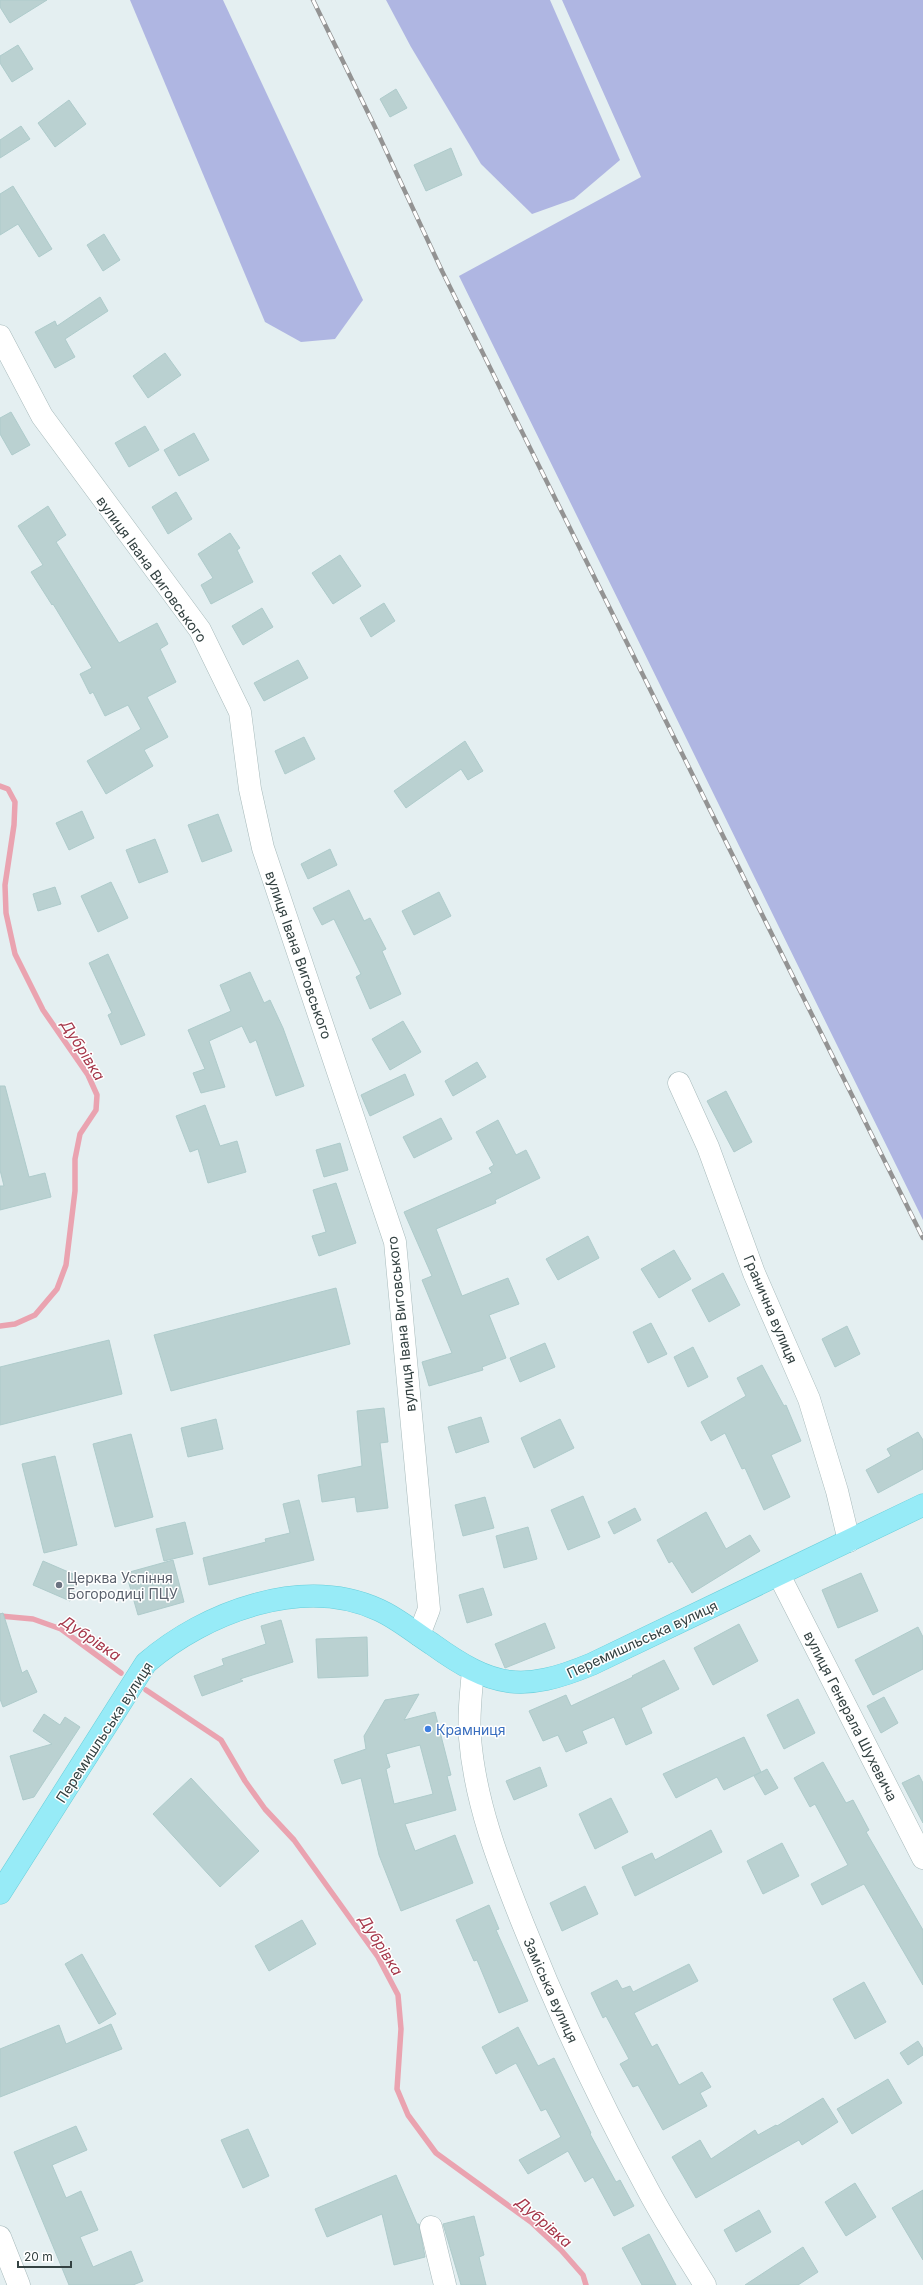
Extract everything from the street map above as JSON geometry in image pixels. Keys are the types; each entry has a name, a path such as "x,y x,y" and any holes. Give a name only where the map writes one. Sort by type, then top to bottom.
{"main road":[{"name":"Перемишльська вулиця","path":"0,1893 146,1663 167,1645 201,1625 238,1610 271,1601 324,1596 349,1600 379,1610 473,1671 493,1680 534,1682 562,1676 592,1664 923,1505"}],"street":[{"name":"вулиця Івана Виговського","path":"0,336 42,416 200,630 240,712 250,789 263,848 395,1242 428,1609 419,1635"},
{"name":"Гранична вулиця","path":"679,1083 708,1147 754,1272 809,1399 837,1491 849,1541"},
{"name":"вулиця Генерала Шухевича","path":"779,1575 923,1858"},
{"name":"Заміська вулиця","path":"473,1671 469,1707 470,1738 484,1816 505,1880 540,1968 592,2082 648,2191 704,2285"},
{"path":"431,2227 445,2285"},
{"path":"0,2238 20,2285"}],"shaded area":[{"path":"130,0 223,0 363,300 335,339 301,342 265,322"},
{"path":"386,0 550,0 620,160 574,199 532,214 481,164 411,47"},
{"path":"562,0 923,0 923,1220 459,276 641,177"}],"building":[{"path":"0,0 47,0 10,23 0,7"},
{"path":"18,45 33,69 12,82 0,63 0,56"},
{"path":"396,89 407,108 390,117 380,99"},
{"path":"69,100 86,124 55,147 38,123"},
{"path":"21,126 30,139 0,158 0,140"},
{"path":"451,148 462,175 426,191 414,165"},
{"path":"13,186 52,249 39,257 18,224 0,235 0,194"},
{"path":"104,234 120,260 103,271 87,245"},
{"path":"100,297 108,311 65,339 75,357 55,368 35,332 55,321 57,326"},
{"path":"165,353 181,375 148,398 133,376"},
{"path":"11,412 30,445 12,455 0,434 0,418"},
{"path":"145,426 159,450 129,467 115,443"},
{"path":"194,433 209,460 179,476 164,450"},
{"path":"176,492 192,519 168,534 152,507"},
{"path":"48,506 66,535 56,542 119,643 157,623 168,644 160,649 176,682 147,697 168,737 144,750 153,766 106,794 87,761 141,729 128,705 105,716 93,692 90,694 80,674 92,668 53,604 52,605 31,572 43,565 18,526"},
{"path":"230,533 240,548 237,550 253,582 211,604 201,585 213,578 198,554"},
{"path":"340,555 361,586 333,604 312,573"},
{"path":"384,603 395,621 371,637 360,618"},
{"path":"262,608 273,627 243,645 232,626"},
{"path":"298,660 308,678 264,701 254,683"},
{"path":"304,737 315,759 285,774 275,751"},
{"path":"465,741 483,771 468,780 461,769 406,808 394,791"},
{"path":"82,811 94,838 69,850 56,823"},
{"path":"218,814 232,851 202,862 188,825"},
{"path":"155,839 168,872 139,883 126,850"},
{"path":"330,849 337,865 308,879 301,864"},
{"path":"111,882 128,918 98,932 81,896"},
{"path":"55,887 61,904 38,911 33,894"},
{"path":"349,890 364,921 370,918 386,949 382,951 401,994 370,1009 356,977 361,974 334,919 322,925 313,908"},
{"path":"439,892 451,916 414,935 402,911"},
{"path":"108,954 145,1035 121,1045 108,1015 112,1013 89,963"},
{"path":"250,972 264,1003 270,1000 283,1028 304,1086 276,1096 256,1040 250,1043 242,1026 209,1041 225,1087 201,1093 193,1073 205,1069 188,1030 231,1011 220,985"},
{"path":"403,1021 421,1052 390,1070 372,1039"},
{"path":"477,1062 486,1077 453,1096 445,1081"},
{"path":"405,1074 414,1095 370,1116 361,1095"},
{"path":"0,1086 5,1086 29,1177 45,1173 51,1197 0,1210 0,1186 4,1186 0,1170"},
{"path":"726,1091 752,1142 734,1152 707,1101"},
{"path":"205,1105 220,1146 237,1141 246,1172 208,1183 198,1149 190,1152 176,1116"},
{"path":"441,1118 452,1139 414,1158 403,1137"},
{"path":"498,1120 516,1155 526,1150 540,1178 495,1200 496,1203 436,1229 462,1296 508,1278 519,1304 489,1315 506,1358 482,1367 483,1370 429,1386 422,1362 452,1353 422,1280 432,1276 404,1212 492,1173 489,1168 494,1165 476,1132"},
{"path":"340,1143 348,1170 324,1177 316,1150"},
{"path":"336,1183 356,1243 319,1256 312,1236 326,1232 313,1190"},
{"path":"588,1236 599,1258 558,1280 546,1259"},
{"path":"674,1250 691,1279 659,1298 641,1269"},
{"path":"723,1273 740,1305 709,1322 692,1290"},
{"path":"336,1288 350,1344 171,1391 154,1335"},
{"path":"651,1323 667,1354 648,1363 633,1332"},
{"path":"847,1326 860,1354 835,1367 822,1339"},
{"path":"109,1340 122,1394 0,1425 0,1367"},
{"path":"545,1343 555,1367 520,1382 510,1358"},
{"path":"693,1347 708,1377 688,1387 674,1357"},
{"path":"762,1365 784,1406 786,1405 801,1441 771,1455 790,1497 764,1510 745,1468 742,1469 725,1433 711,1441 701,1422 746,1396 737,1378"},
{"path":"384,1408 388,1442 380,1443 388,1508 357,1512 355,1497 322,1502 318,1475 362,1466 357,1411"},
{"path":"481,1417 489,1442 456,1453 448,1427"},
{"path":"216,1419 223,1449 188,1457 181,1428"},
{"path":"560,1419 574,1448 534,1468 521,1438"},
{"path":"918,1432 923,1440 923,1469 878,1493 866,1470 891,1456 887,1449"},
{"path":"131,1434 153,1517 115,1527 93,1444"},
{"path":"55,1456 77,1545 44,1553 22,1464"},
{"path":"583,1496 600,1537 568,1550 551,1510"},
{"path":"485,1497 494,1528 463,1536 455,1505"},
{"path":"299,1500 314,1560 209,1585 203,1558 266,1542 265,1539 290,1533 283,1504"},
{"path":"635,1508 641,1520 614,1534 608,1522"},
{"path":"706,1512 726,1549 750,1535 760,1551 692,1593 672,1561 669,1563 657,1540"},
{"path":"185,1522 193,1554 164,1561 156,1529"},
{"path":"528,1527 537,1559 504,1568 496,1536"},
{"path":"173,1560 184,1602 138,1615 126,1573"},
{"path":"43,1561 80,1577 70,1601 33,1585"},
{"path":"861,1573 878,1611 838,1628 822,1590"},
{"path":"483,1588 492,1615 467,1623 459,1595"},
{"path":"3,1613 22,1673 27,1670 37,1692 3,1707 0,1699 0,1614"},
{"path":"281,1620 293,1662 240,1679 243,1681 202,1696 194,1676 224,1665 222,1659 266,1644 261,1626"},
{"path":"545,1623 555,1648 505,1668 495,1644"},
{"path":"739,1624 758,1661 713,1685 694,1648"},
{"path":"918,1627 923,1637 923,1669 873,1695 855,1660"},
{"path":"367,1637 368,1676 318,1678 316,1639"},
{"path":"664,1660 679,1689 641,1708 652,1733 626,1745 614,1717 582,1731 587,1743 566,1752 558,1735 543,1741 529,1711 566,1695 571,1706 633,1677 632,1676"},
{"path":"419,1694 404,1720 435,1712 451,1775 447,1776 456,1810 405,1824 415,1851 455,1835 473,1883 401,1911 379,1855 361,1778 342,1784 334,1760 366,1749 364,1736 385,1700","holes":["420,1745 433,1794 394,1804 386,1769 390,1767 386,1754"]},
{"path":"884,1697 898,1723 881,1733 867,1706"},
{"path":"798,1699 815,1733 784,1749 767,1715"},
{"path":"44,1714 60,1725 65,1717 80,1727 34,1797 23,1800 10,1756 52,1744 33,1731"},
{"path":"744,1737 761,1772 724,1790 717,1777 676,1798 663,1774"},
{"path":"823,1762 846,1803 853,1800 869,1830 866,1832 923,1930 923,1985 864,1884 822,1905 811,1884 848,1865 815,1804 810,1807 794,1778"},
{"path":"540,1767 547,1786 514,1800 506,1781"},
{"path":"767,1769 778,1788 765,1795 754,1776"},
{"path":"919,1775 923,1783 923,1823 902,1783"},
{"path":"191,1778 259,1851 220,1887 153,1814"},
{"path":"611,1798 628,1832 595,1849 579,1814"},
{"path":"711,1830 722,1852 635,1896 622,1867 652,1853 655,1860"},
{"path":"782,1843 799,1876 763,1894 747,1861"},
{"path":"585,1886 598,1914 562,1931 550,1903"},
{"path":"489,1905 499,1929 496,1930 528,2001 499,2013 477,1960 474,1961 456,1920"},
{"path":"302,1920 316,1944 269,1971 255,1946"},
{"path":"82,1954 116,2014 99,2024 65,1964"},
{"path":"689,1964 698,1981 634,2013 652,2047 657,2044 679,2085 702,2072 711,2087 700,2093 707,2106 663,2130 638,2085 633,2087 620,2064 629,2059 606,2016 603,2018 591,1993 617,1980 622,1989 630,1986 633,1992"},
{"path":"864,1982 886,2022 855,2039 833,1999"},
{"path":"111,2024 122,2049 0,2097 0,2049 59,2025 66,2044"},
{"path":"518,2027 538,2066 554,2058 591,2133 590,2134 616,2182 620,2180 634,2206 614,2216 593,2177 585,2182 568,2151 528,2174 519,2160 561,2137 546,2109 541,2111 516,2063 496,2074 482,2047"},
{"path":"918,2041 923,2049 923,2055 908,2065 900,2053"},
{"path":"888,2079 902,2103 852,2134 837,2109"},
{"path":"823,2098 838,2122 802,2145 799,2140 696,2198 672,2157 700,2140 711,2159 755,2130 758,2135 776,2125 777,2126"},
{"path":"76,2126 87,2150 52,2165 66,2198 81,2191 98,2230 80,2237 93,2267 131,2251 143,2281 133,2285 69,2285 14,2152"},
{"path":"248,2129 269,2176 243,2188 221,2140"},
{"path":"396,2175 417,2224 419,2224 425,2257 394,2265 382,2214 327,2237 315,2209"},
{"path":"855,2183 876,2217 846,2236 825,2202"},
{"path":"923,2190 923,2260 892,2208"},
{"path":"759,2210 771,2232 736,2252 724,2230"},
{"path":"474,2216 484,2255 479,2257 486,2285 461,2285 443,2224"},
{"path":"649,2234 676,2285 642,2285 622,2248"},
{"path":"803,2247 818,2272 798,2285 745,2285"}],"waterway":[{"name":"Дубрівка","path":"0,786 8,789 15,802 14,825 5,885 6,913 15,954 43,1010 88,1075 97,1095 96,1110 80,1134 75,1159 75,1191 66,1265 57,1289 35,1315 15,1324 0,1326"},
{"name":"Дубрівка","path":"0,1616 33,1619 61,1629 121,1673"},
{"name":"Дубрівка","path":"146,1690 221,1740 245,1781 265,1809 294,1840 378,1957 398,1995 401,2029 397,2089 408,2115 436,2153 531,2222 561,2250 583,2275 586,2285"}],"railway":[{"path":"313,0 375,127 442,271 923,1238"}],"place":[{"name":"Церква Успіння Богородиці ПЦУ","path":"59,1585"},
{"name":"Крамниця","path":"428,1729"}]}
